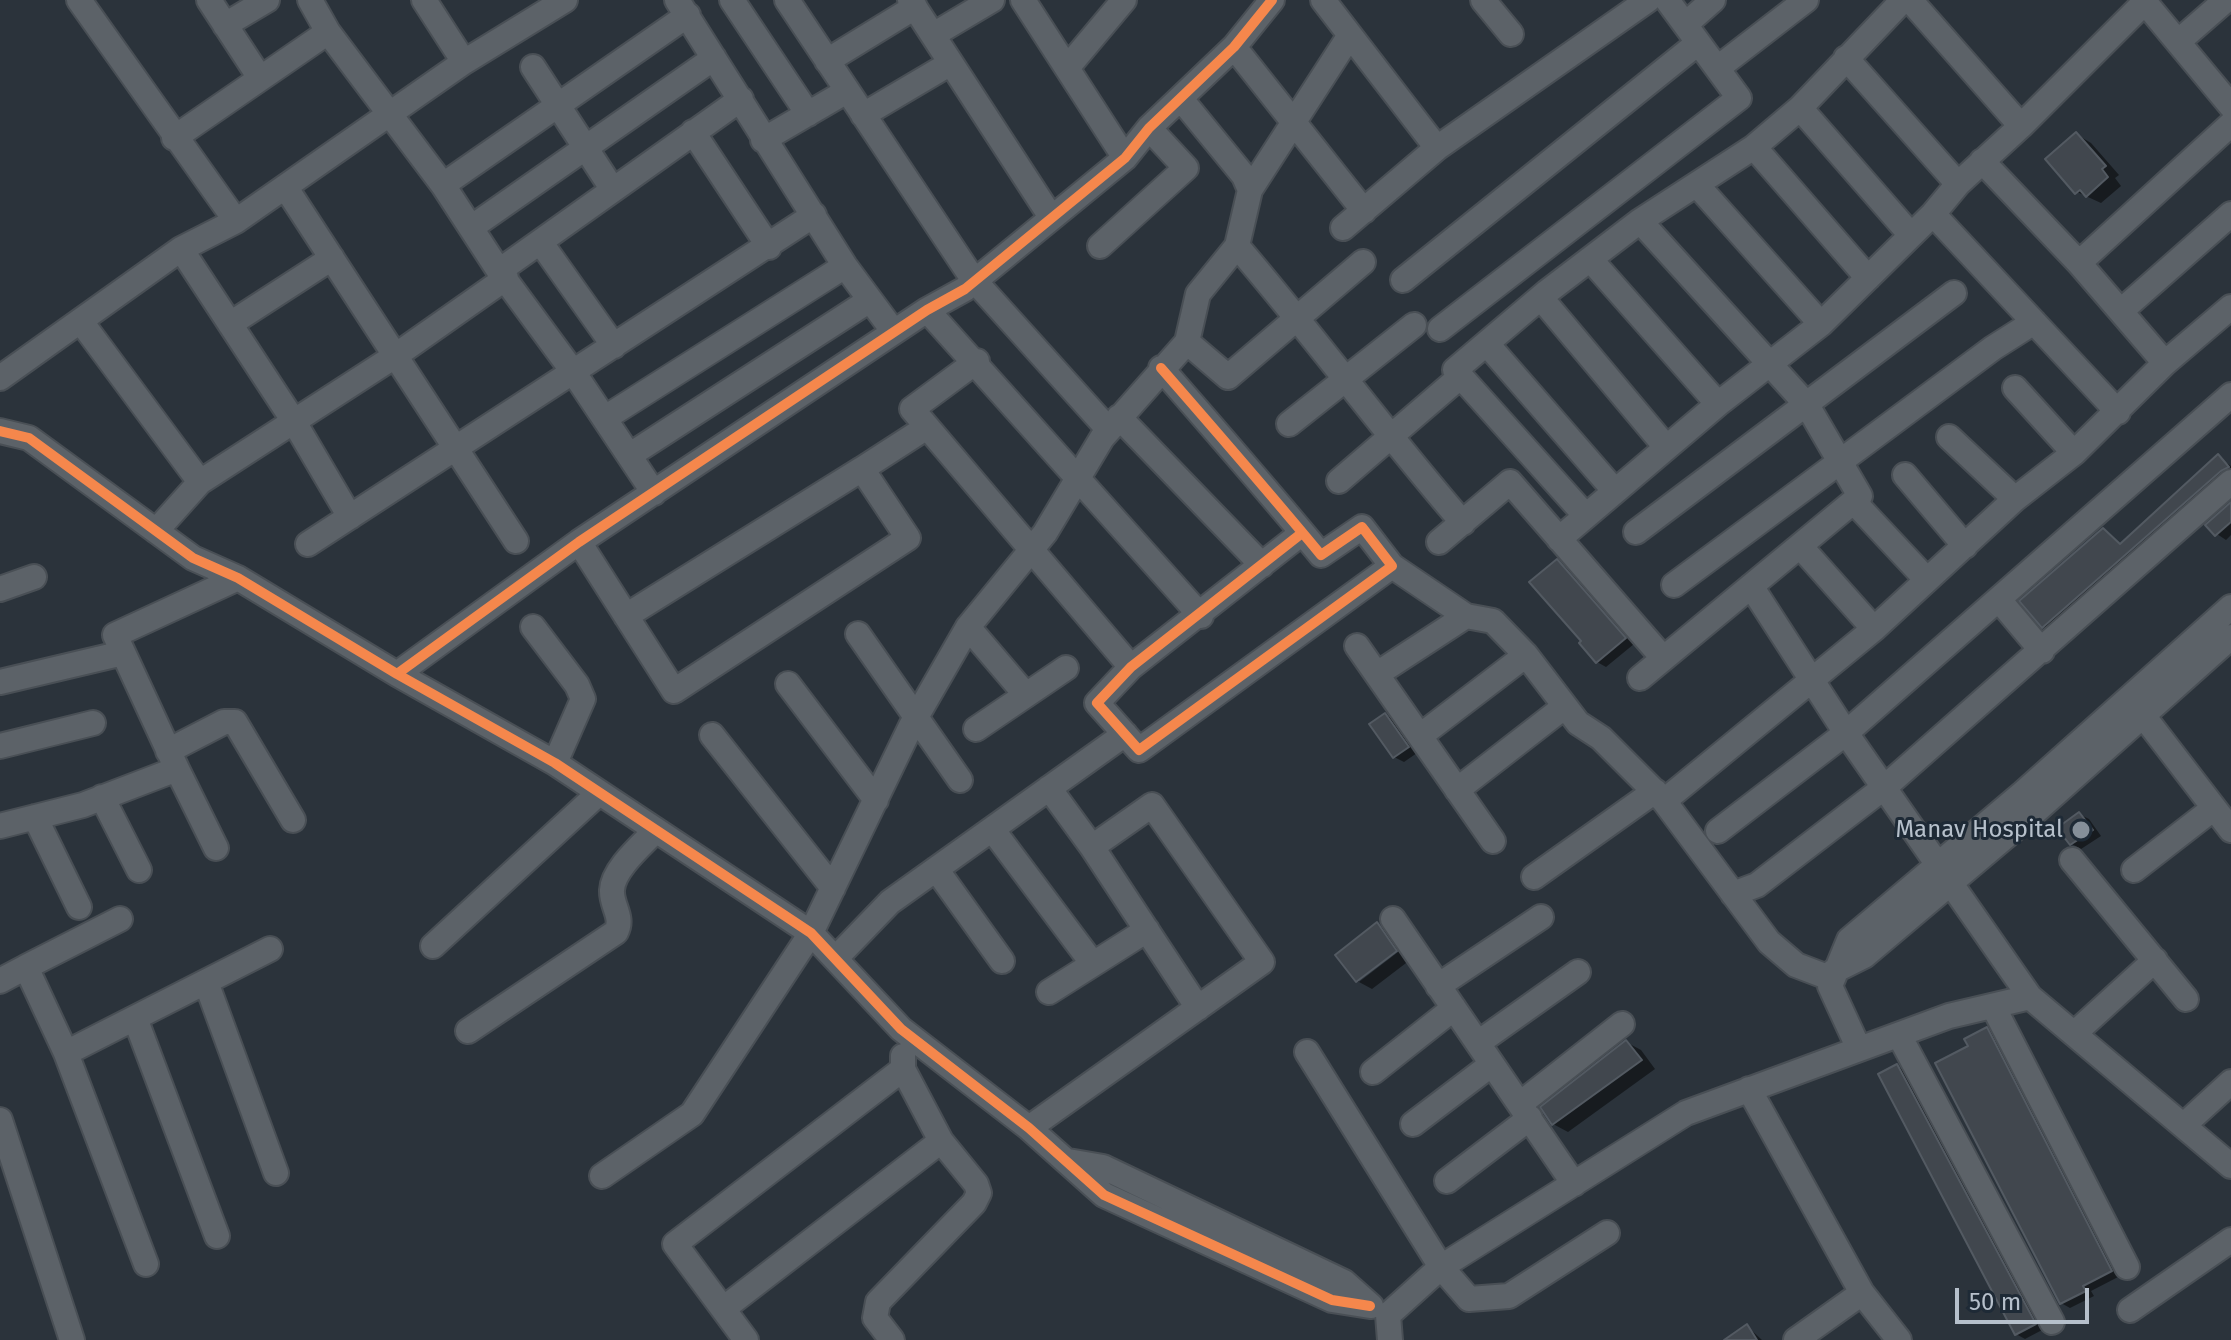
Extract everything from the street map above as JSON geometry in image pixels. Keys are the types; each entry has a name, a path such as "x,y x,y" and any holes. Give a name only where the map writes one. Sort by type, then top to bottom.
{"street":[{"path":"79,0 174,138 236,221"},
{"path":"209,0 260,78"},
{"path":"225,25 267,0"},
{"path":"310,0 328,32 443,185 654,493"},
{"path":"424,0 464,62"},
{"path":"0,378 82,323 181,249 236,221 464,62 565,0"},
{"path":"732,0 808,114"},
{"path":"787,0 973,279 1114,424 1262,565"},
{"path":"933,35 992,0"},
{"path":"1023,0 1125,158"},
{"path":"1067,68 1124,0"},
{"path":"1323,0 1437,148"},
{"path":"1483,0 1511,34"},
{"path":"1343,228 1437,148 1648,0"},
{"path":"1440,329 1739,98 1667,0"},
{"path":"1403,280 1692,33 1713,0"},
{"path":"1719,67 1806,0"},
{"path":"1585,515 1455,370 1640,221 1754,147 1800,108 1903,0"},
{"path":"1910,0 2021,126"},
{"path":"2179,41 2226,0"},
{"path":"1559,539 1718,404 1821,324 1933,214 1958,184 2021,126 2144,2 2227,91"},
{"path":"827,61 912,3 1051,217"},
{"path":"397,674 579,542 927,310 965,289 973,279 1125,158 1149,128 1234,47 1262,4"},
{"path":"443,185 558,105 682,8 845,266 894,332"},
{"path":"174,138 328,32"},
{"path":"602,1176 692,1114 811,933 917,716 968,627 1032,549 1114,424 1187,342 1198,294 1237,246 1250,190 1350,35"},
{"path":"1234,47 1364,211"},
{"path":"472,227 714,58"},
{"path":"1846,58 1958,184"},
{"path":"863,115 951,63"},
{"path":"533,67 588,147 613,190"},
{"path":"763,140 847,91"},
{"path":"156,531 200,482 395,356 541,243 741,99"},
{"path":"1181,99 1244,176 1250,190"},
{"path":"1800,108 1910,234"},
{"path":"2079,263 2231,124"},
{"path":"1100,246 1186,168 1149,128"},
{"path":"693,132 769,247"},
{"path":"1754,147 1868,278"},
{"path":"1982,161 2079,263 2165,363"},
{"path":"1697,185 1821,324"},
{"path":"286,188 516,541"},
{"path":"1933,214 2118,412"},
{"path":"2121,311 2231,214"},
{"path":"308,544 814,215"},
{"path":"1640,221 1807,405 1860,496 1640,678"},
{"path":"541,243 614,346"},
{"path":"1237,246 1347,377 1389,438 1463,523"},
{"path":"181,249 293,420 350,517"},
{"path":"230,324 332,258"},
{"path":"1590,259 1718,404"},
{"path":"1187,342 1228,377 1363,262"},
{"path":"605,418 845,266"},
{"path":"1636,532 1954,293"},
{"path":"1541,298 1666,447"},
{"path":"630,455 870,300"},
{"path":"1534,877 1659,796 1812,682 2015,499 2074,453 2165,363 2231,307"},
{"path":"927,310 977,361 1201,616"},
{"path":"1674,585 1993,348 2034,322"},
{"path":"82,323 200,482"},
{"path":"1289,424 1414,325"},
{"path":"1487,344 1614,490"},
{"path":"977,361 912,409 1131,667"},
{"path":"1161,368 1321,555 1362,527 1392,566 1466,616 1493,621 1526,655 1564,707 1659,796 1778,951 1796,965 1832,974"},
{"path":"1339,481 1461,376"},
{"path":"2015,388 2074,453"},
{"path":"1718,831 1846,733 2000,601 2231,395"},
{"path":"626,616 927,427"},
{"path":"0,431 29,438 193,558 238,578 397,674 555,763 811,933 901,1029 1029,1128 1066,1161 1103,1167 1344,1282 1384,1321 1413,1340"},
{"path":"1949,437 2015,499"},
{"path":"579,542 674,691 908,538 862,469"},
{"path":"1905,475 1965,546"},
{"path":"1439,542 1510,482 1663,658"},
{"path":"1733,894 1757,885 1886,786 2231,482"},
{"path":"1855,503 1927,580"},
{"path":"1302,533 1201,616 1131,667 1097,703 1139,750 1392,566"},
{"path":"1800,546 1874,629"},
{"path":"0,589 34,577"},
{"path":"216,848 115,635 238,578"},
{"path":"1751,586 1846,733 1946,872 2030,997 2076,1032 2231,1166"},
{"path":"2000,601 2042,651"},
{"path":"1946,872 2128,696 2231,607"},
{"path":"1377,674 1466,616"},
{"path":"533,627 577,685 583,699 555,763"},
{"path":"968,627 1026,695"},
{"path":"858,634 960,780"},
{"path":"1859,1049 1834,997 1832,974 1849,940 1946,872 2143,716 2231,637"},
{"path":"1357,646 1493,841"},
{"path":"0,682 123,653"},
{"path":"1420,736 1526,655"},
{"path":"976,729 1066,668"},
{"path":"788,684 876,800"},
{"path":"2128,696 2231,830"},
{"path":"1457,790 1564,707"},
{"path":"0,826 102,797 172,760 224,722 235,722 293,820"},
{"path":"0,746 93,723"},
{"path":"836,958 890,902 1125,734"},
{"path":"712,735 833,888"},
{"path":"1049,788 1092,847 1198,1008"},
{"path":"433,946 599,793"},
{"path":"102,797 139,870"},
{"path":"1029,1128 1262,962 1152,805 1092,847"},
{"path":"2134,870 2214,808"},
{"path":"35,817 79,907"},
{"path":"992,829 1093,964"},
{"path":"468,1031 616,932 620,917 613,886 618,874 656,830"},
{"path":"2072,860 2186,999"},
{"path":"936,869 1002,961"},
{"path":"1438,986 1541,917"},
{"path":"0,981 120,919"},
{"path":"1393,919 1574,1184"},
{"path":"1049,992 1147,930"},
{"path":"66,1053 270,949"},
{"path":"2076,1032 2155,960"},
{"path":"26,967 66,1053 146,1264"},
{"path":"1478,1043 1578,972"},
{"path":"206,982 276,1173"},
{"path":"1384,1321 1441,1267 1686,1113 1949,1016 2030,997"},
{"path":"1993,1006 2127,1267"},
{"path":"1373,1072 1454,1008"},
{"path":"135,1018 217,1236"},
{"path":"1447,1181 1622,1024"},
{"path":"892,1340 875,1318 878,1302 974,1203 979,1193 976,1184 941,1141 903,1069 901,1029"},
{"path":"1899,1035 2052,1322"},
{"path":"1307,1052 1441,1267 1469,1299 1492,1300 1524,1287 1607,1233"},
{"path":"1413,1124 1492,1064"},
{"path":"746,1340 675,1244 903,1069"},
{"path":"2184,1125 2231,1082"},
{"path":"1749,1089 1862,1293 1899,1340"},
{"path":"0,1120 72,1340"},
{"path":"723,1309 941,1141"},
{"path":"2130,1310 2231,1240"},
{"path":"1796,1340 1862,1293"}],"building":[{"path":"2076,132 2106,166 2102,169 2108,177 2086,197 2080,190 2075,194 2045,159"},
{"path":"2218,454 2229,467 2042,628 2019,601 2103,528 2120,544"},
{"path":"2231,502 2231,522 2215,536 2205,525"},
{"path":"1557,559 1626,638 1596,663 1579,643 1581,641 1529,582"},
{"path":"1385,713 1409,747 1393,758 1369,724"},
{"path":"2079,812 2093,830 2070,845 2057,828"},
{"path":"1377,922 1397,951 1356,982 1335,955"},
{"path":"1987,1027 2112,1271 2083,1286 2086,1291 2060,1304 1935,1063 1968,1046 1964,1039"},
{"path":"1626,1040 1642,1060 1552,1125 1540,1107"},
{"path":"1897,1064 2036,1324 2015,1335 1878,1074"},
{"path":"1747,1324 1757,1340 1724,1340"}],"cycle path":[{"path":"397,674 579,542 927,310 965,289 1125,158 1149,128 1234,47 1272,0"},
{"path":"1161,368 1321,555 1362,527 1392,566 1139,750 1097,703 1131,667 1302,533"},
{"path":"0,431 29,438 193,558 238,578 397,674 555,763 811,933 901,1029 1029,1128 1104,1195 1332,1300 1370,1306"}],"place":[{"name":"Manav Hospital","path":"2081,830"}]}
